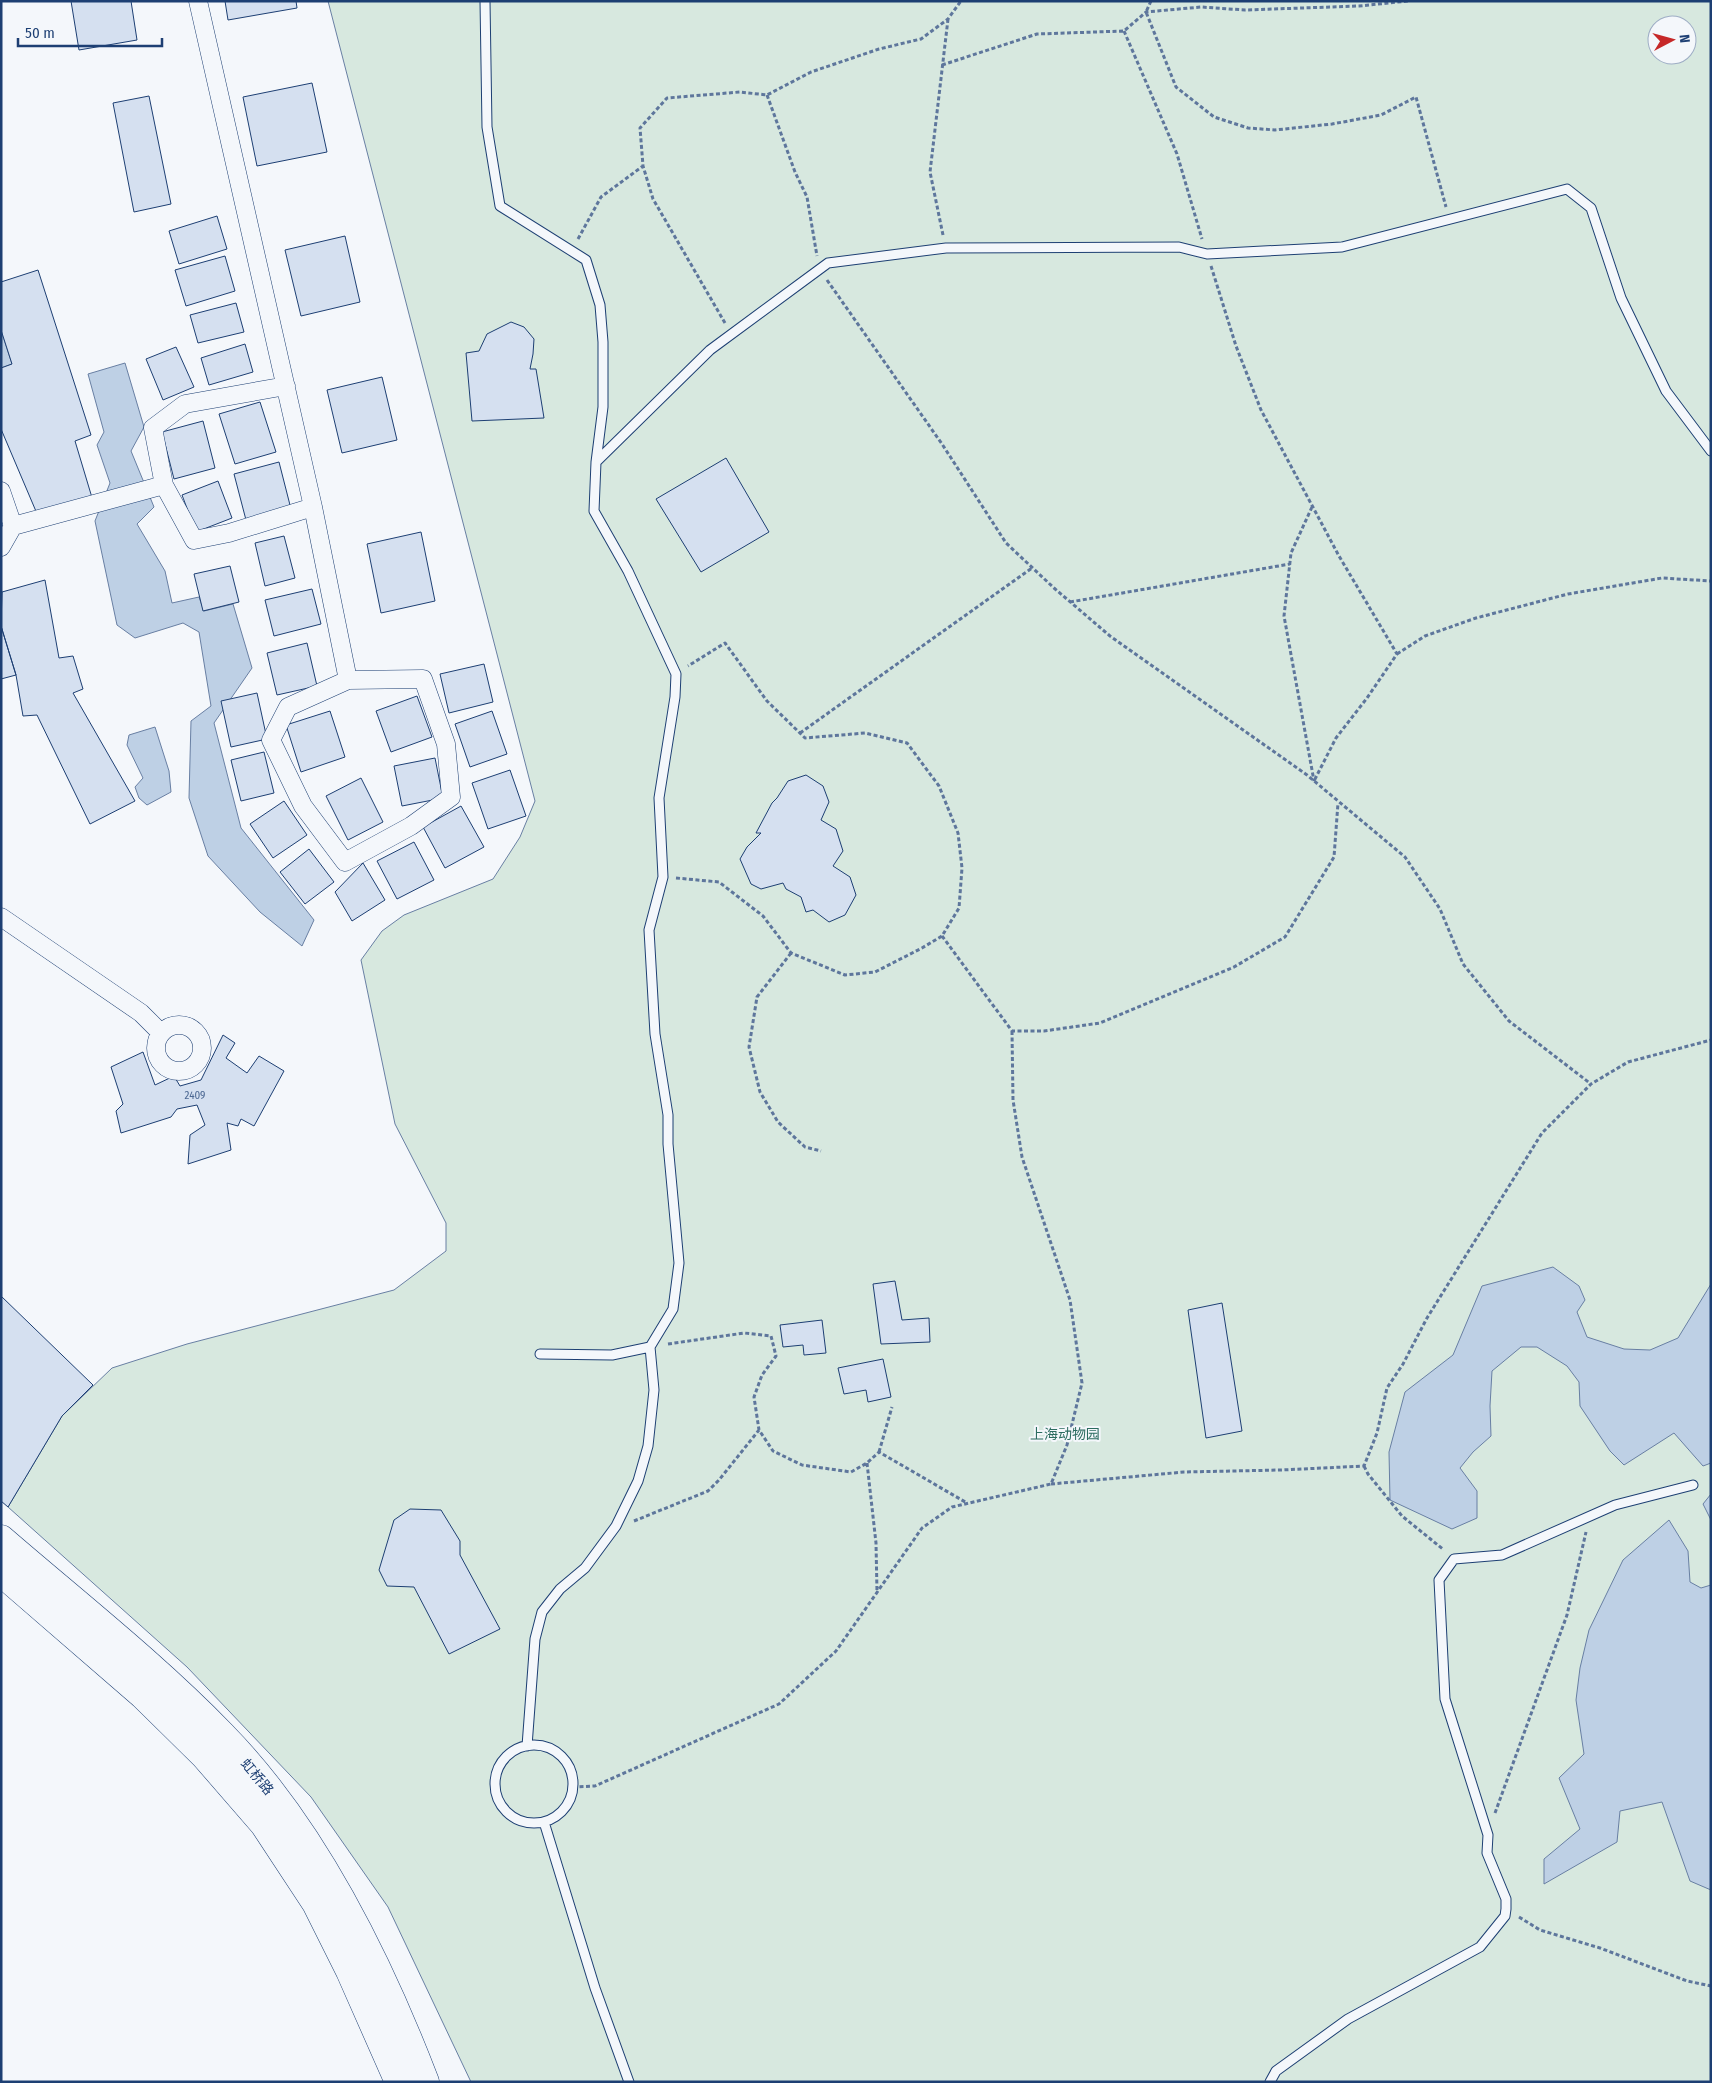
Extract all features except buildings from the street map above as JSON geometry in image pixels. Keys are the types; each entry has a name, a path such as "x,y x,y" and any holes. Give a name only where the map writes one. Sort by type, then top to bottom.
{"main road":[{"name":"虹桥路","path":"1,1538 157,1673 222,1735 283,1807 334,1888 381,1976 425,2082"},
{"name":"虹桥路","path":"1,1572 143,1695 205,1756 264,1824 316,1902 350,1971 399,2082"}],"street":[{"path":"198,1 313,507 348,680"},
{"path":"286,386 185,404 153,428 164,485 194,540 229,533 313,507"},
{"path":"1,547 13,526 164,485"},
{"path":"1,491 13,526"},
{"path":"348,680 423,680 446,744 451,797 411,826 345,862 303,806 271,740 288,707 348,680"},
{"path":"1,917 141,1012 161,1033"}],"lane":[{"path":"485,1 487,127 500,206 586,260 600,306 603,342 603,407 596,462 594,511 628,571 676,674 675,697 660,798 663,877 649,930 655,1034 668,1115 668,1144 679,1263 673,1309 650,1347 654,1390 648,1446 638,1482 616,1526 585,1568 560,1589 542,1612 535,1639 527,1746"},
{"path":"596,462 710,350 828,263 946,248 1178,247 1207,254 1342,247 1567,189 1591,208 1621,298 1666,391 1711,451"},
{"path":"540,1354 612,1355 650,1347"},
{"path":"1270,2082 1276,2071 1348,2019 1480,1948 1505,1916 1506,1899 1487,1853 1488,1835 1445,1699 1439,1580 1454,1559 1502,1555 1615,1506 1693,1485"},
{"path":"527,1746 547,1747 564,1759 572,1777 573,1787 571,1797 559,1814 544,1822 531,1823 512,1816 499,1801 495,1781 502,1762 508,1754 527,1746"},
{"path":"544,1822 595,1988 629,2082"}],"path":[{"path":"731,334 653,199 643,166 640,128 667,98 740,92 767,95 811,72 879,49 920,39 948,19 961,1"},
{"path":"942,65 1037,34 1124,31 1146,12 1151,1"},
{"path":"1146,12 1201,7 1245,10 1359,6 1408,1"},
{"path":"1146,12 1176,88 1214,117 1248,128 1275,130 1332,124 1381,115 1416,97 1450,219"},
{"path":"946,248 930,172 948,19"},
{"path":"1124,31 1177,154 1236,346 1261,410 1339,556 1397,654"},
{"path":"767,95 795,172 807,197 820,269 942,444 1006,543 1110,636 1314,781 1405,857 1440,909 1463,964 1509,1021 1591,1084"},
{"path":"572,251 601,197 643,166"},
{"path":"1313,506 1291,553 1284,616 1314,781"},
{"path":"1070,602 1290,564"},
{"path":"800,733 1032,568"},
{"path":"1314,781 1336,738 1367,698 1397,654 1425,636 1459,624 1568,594 1662,578 1711,581"},
{"path":"663,877 719,882 763,916 791,952 845,975 875,972 942,936 959,908 962,868 958,833 939,786 907,743 865,733 805,738 767,701 726,643 676,674"},
{"path":"1012,1031 1044,1031 1100,1022 1234,966 1285,937 1334,857 1338,802"},
{"path":"942,936 1012,1031 1013,1100 1022,1157 1070,1300 1082,1383 1067,1445 1051,1484"},
{"path":"791,952 757,997 749,1047 760,1092 778,1122 805,1146 821,1151"},
{"path":"1454,1559 1402,1516 1368,1474 1364,1466 1377,1433 1387,1388 1403,1364 1427,1318 1542,1133 1591,1084 1628,1062 1711,1040"},
{"path":"650,1347 744,1333 771,1336 776,1356 762,1375 754,1397 759,1430 773,1451 802,1465 851,1472 867,1463 880,1452 892,1407"},
{"path":"616,1526 642,1518 708,1491 759,1430"},
{"path":"880,1452 967,1503"},
{"path":"867,1463 876,1544 877,1592"},
{"path":"573,1787 595,1786 779,1704 836,1651 922,1528 952,1507 1051,1484 1184,1472 1364,1466"},
{"path":"1488,1835 1518,1746 1567,1615 1589,1517"},
{"path":"1506,1909 1540,1930 1600,1948 1687,1981 1711,1986"}],"green space":[{"name":"上海动物园","path":"328,1 1711,1 1711,2082 471,2082 388,1907 311,1797 187,1667 8,1507 62,1416 112,1368 187,1344 394,1290 446,1251 446,1223 395,1124 361,960 382,931 404,915 493,879 520,837 535,801"}],"water":[{"path":"1,330 12,364 1,368"},
{"path":"125,363 144,427 131,451 154,507 137,524 165,571 172,603 199,597 204,611 233,604 252,668 214,723 241,828 314,920 302,946 260,912 208,856 189,798 191,721 211,706 199,632 183,623 135,638 117,625 95,521 110,483 97,445 104,432 88,374"},
{"path":"155,727 169,771 171,792 147,805 139,798 135,787 143,778 127,745 129,735"},
{"path":"1553,1267 1579,1286 1585,1300 1577,1312 1587,1337 1624,1349 1650,1350 1678,1338 1711,1284 1711,1463 1703,1466 1674,1433 1624,1465 1610,1451 1580,1406 1579,1382 1567,1366 1537,1347 1521,1347 1492,1371 1491,1436 1473,1452 1460,1468 1477,1491 1477,1518 1452,1529 1390,1500 1389,1452 1405,1392 1453,1355 1482,1286"},
{"path":"1711,1494 1711,1520 1703,1504"},
{"path":"1669,1520 1688,1551 1690,1582 1701,1588 1711,1585 1711,1890 1690,1881 1662,1802 1620,1811 1617,1842 1544,1884 1544,1859 1580,1829 1559,1778 1584,1754 1576,1700 1580,1668 1589,1630 1623,1560"}]}
